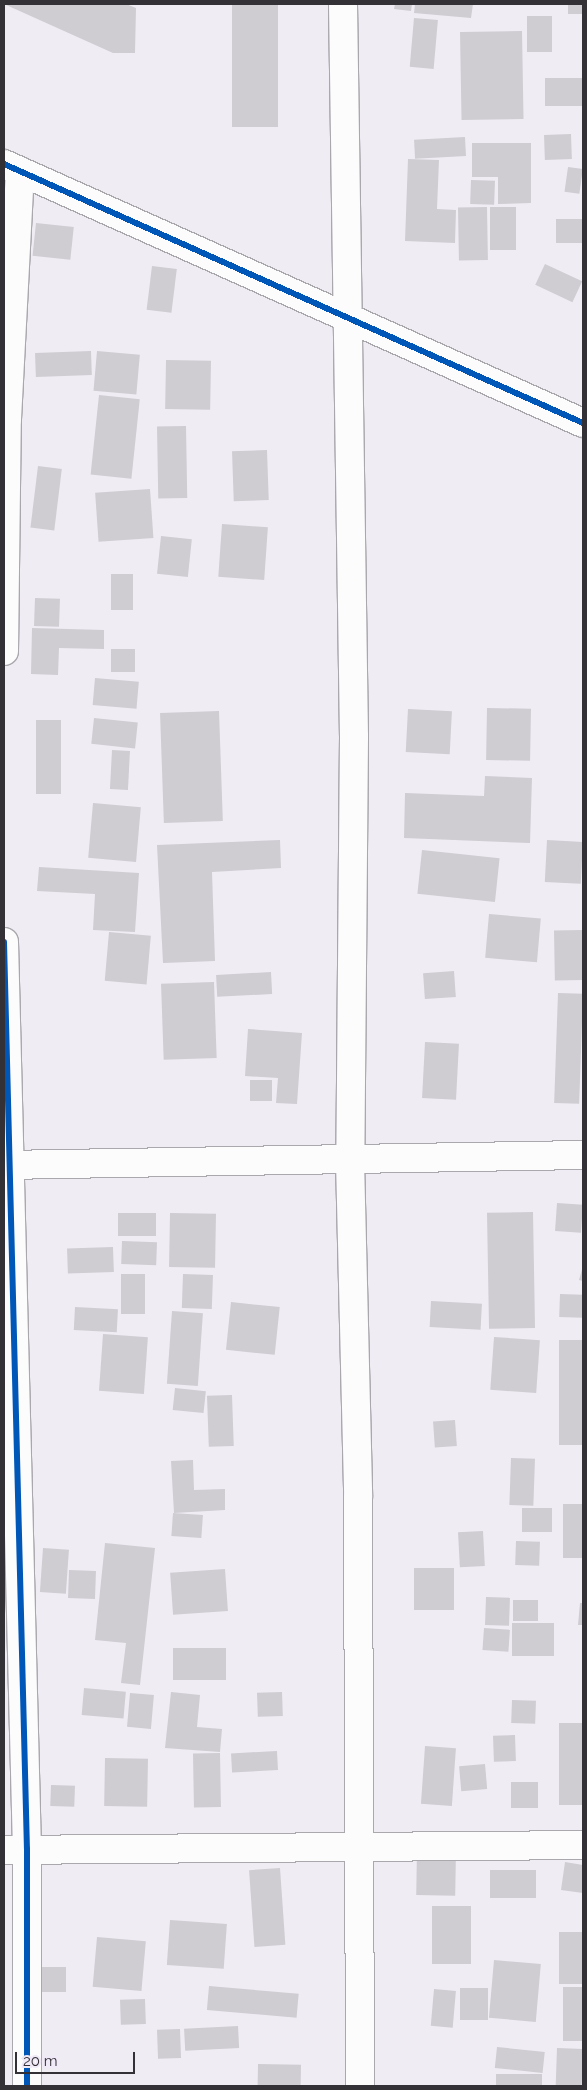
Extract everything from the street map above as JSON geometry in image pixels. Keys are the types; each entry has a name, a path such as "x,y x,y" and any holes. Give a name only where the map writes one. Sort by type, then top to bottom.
{"street":[{"path":"343,4 346,319 354,737 350,1161 358,1497 360,2086"},
{"path":"4,651 12,168 346,319 583,423"},
{"path":"4,942 15,1849 26,2086"},
{"path":"7,1165 350,1161 583,1155"},
{"path":"15,1849 358,1845 583,1845"}],"building":[{"path":"4,4 126,4 136,8 135,53 113,53"},
{"path":"232,4 278,4 278,127 232,127"},
{"path":"395,4 412,4 411,11 394,9"},
{"path":"415,4 473,4 471,18 414,13"},
{"path":"568,4 583,4 583,14 568,14"},
{"path":"527,16 552,16 552,52 527,52"},
{"path":"414,18 438,20 434,69 410,67"},
{"path":"522,31 524,119 462,120 460,32"},
{"path":"545,78 583,78 583,106 545,106"},
{"path":"571,134 572,159 545,160 544,135"},
{"path":"465,137 466,156 415,159 414,140"},
{"path":"472,143 531,143 531,203 498,204 498,177 472,177"},
{"path":"408,159 439,160 437,209 456,210 455,243 405,241"},
{"path":"568,167 583,169 579,194 565,192"},
{"path":"471,180 495,181 494,205 470,204"},
{"path":"487,207 488,260 459,260 458,208"},
{"path":"490,207 516,207 516,250 490,250"},
{"path":"556,219 583,219 583,243 556,243"},
{"path":"36,223 74,227 70,260 33,256"},
{"path":"545,264 582,281 572,302 535,285"},
{"path":"152,266 177,269 171,313 147,310"},
{"path":"91,351 92,375 36,377 35,353"},
{"path":"97,351 140,355 136,395 94,391"},
{"path":"166,360 211,361 210,410 165,409"},
{"path":"99,395 140,399 131,479 91,475"},
{"path":"186,426 187,498 158,498 157,427"},
{"path":"267,450 269,500 234,501 232,451"},
{"path":"38,466 62,469 54,530 30,528"},
{"path":"150,489 153,538 99,542 95,493"},
{"path":"222,524 268,527 264,580 218,577"},
{"path":"161,536 192,539 188,577 157,574"},
{"path":"111,574 133,574 133,610 111,610"},
{"path":"35,598 60,599 59,627 34,626"},
{"path":"32,628 104,630 104,649 59,648 58,675 31,674"},
{"path":"111,649 135,649 135,672 111,672"},
{"path":"95,678 139,682 136,709 93,705"},
{"path":"487,708 531,709 530,761 486,760"},
{"path":"408,709 452,711 450,754 406,752"},
{"path":"219,711 223,821 164,823 160,713"},
{"path":"94,718 138,723 135,748 91,744"},
{"path":"36,720 61,720 61,794 36,794"},
{"path":"112,750 130,751 128,790 110,789"},
{"path":"485,776 532,778 530,843 404,838 405,793 484,796"},
{"path":"93,803 141,807 136,862 88,858"},
{"path":"280,840 281,868 212,872 215,961 163,963 157,845"},
{"path":"547,840 583,842 581,884 545,882"},
{"path":"422,850 500,858 495,902 417,894"},
{"path":"39,867 139,873 135,932 93,930 95,894 37,891"},
{"path":"489,914 541,919 537,962 485,958"},
{"path":"554,930 582,930 583,980 555,980"},
{"path":"109,932 151,936 147,984 105,981"},
{"path":"454,971 456,997 425,999 423,973"},
{"path":"271,972 272,994 217,997 216,975"},
{"path":"214,982 217,1058 164,1060 161,984"},
{"path":"558,993 583,994 579,1104 554,1103"},
{"path":"248,1029 302,1033 297,1104 276,1103 278,1078 245,1076"},
{"path":"425,1042 459,1044 456,1100 422,1098"},
{"path":"250,1080 272,1080 272,1101 250,1101"},
{"path":"557,1203 583,1205 581,1233 555,1231"},
{"path":"533,1212 535,1328 489,1329 487,1213"},
{"path":"118,1213 156,1213 156,1236 118,1236"},
{"path":"170,1213 216,1214 215,1268 169,1267"},
{"path":"122,1241 157,1242 156,1265 121,1264"},
{"path":"113,1247 114,1272 68,1274 67,1249"},
{"path":"583,1266 583,1281 579,1280"},
{"path":"121,1274 145,1274 145,1314 121,1314"},
{"path":"183,1274 213,1275 212,1309 182,1308"},
{"path":"560,1294 583,1295 582,1318 559,1317"},
{"path":"431,1301 482,1304 481,1330 430,1327"},
{"path":"231,1302 280,1307 275,1355 226,1350"},
{"path":"75,1307 118,1309 117,1332 74,1330"},
{"path":"172,1311 203,1313 198,1386 167,1384"},
{"path":"103,1334 148,1337 144,1394 99,1391"},
{"path":"494,1337 540,1340 536,1393 490,1390"},
{"path":"559,1340 583,1340 583,1445 559,1445"},
{"path":"175,1388 206,1391 204,1413 173,1410"},
{"path":"232,1395 234,1446 209,1447 207,1396"},
{"path":"455,1420 457,1446 435,1447 433,1422"},
{"path":"511,1458 535,1459 533,1506 509,1505"},
{"path":"193,1460 194,1490 225,1489 225,1510 174,1513 171,1461"},
{"path":"563,1504 583,1504 583,1558 563,1558"},
{"path":"522,1508 552,1508 552,1532 522,1532"},
{"path":"173,1513 203,1515 201,1538 171,1536"},
{"path":"483,1531 485,1566 460,1567 458,1532"},
{"path":"516,1541 540,1542 539,1566 515,1565"},
{"path":"105,1543 155,1548 140,1685 121,1683 126,1643 95,1640"},
{"path":"43,1548 69,1550 66,1594 40,1592"},
{"path":"414,1568 454,1568 454,1610 414,1610"},
{"path":"225,1569 228,1611 173,1615 170,1573"},
{"path":"69,1570 96,1571 95,1599 68,1598"},
{"path":"486,1597 510,1598 509,1626 485,1625"},
{"path":"513,1600 538,1600 538,1621 513,1621"},
{"path":"580,1603 583,1603 583,1625 578,1625"},
{"path":"512,1623 554,1623 554,1656 512,1656"},
{"path":"484,1628 510,1630 508,1652 482,1650"},
{"path":"173,1648 226,1648 226,1680 173,1680"},
{"path":"84,1688 126,1692 123,1719 82,1715"},
{"path":"171,1692 200,1695 197,1727 222,1729 220,1752 165,1748"},
{"path":"282,1692 283,1716 258,1717 257,1693"},
{"path":"130,1693 154,1695 151,1729 127,1727"},
{"path":"512,1700 536,1701 535,1724 511,1723"},
{"path":"559,1723 583,1723 583,1805 559,1805"},
{"path":"515,1735 516,1761 494,1762 493,1736"},
{"path":"425,1746 456,1748 452,1806 421,1804"},
{"path":"277,1751 278,1770 232,1772 231,1753"},
{"path":"193,1753 220,1753 221,1807 194,1807"},
{"path":"105,1758 148,1759 147,1807 104,1806"},
{"path":"485,1764 487,1789 461,1791 459,1766"},
{"path":"511,1782 538,1782 538,1808 511,1808"},
{"path":"51,1785 75,1786 74,1807 50,1806"},
{"path":"417,1850 456,1851 455,1896 416,1895"},
{"path":"565,1862 583,1865 583,1893 561,1890"},
{"path":"280,1868 285,1945 254,1947 249,1870"},
{"path":"490,1870 536,1870 536,1898 490,1898"},
{"path":"432,1906 471,1906 471,1964 432,1964"},
{"path":"170,1920 227,1924 224,1969 167,1965"},
{"path":"559,1932 583,1932 583,1984 559,1984"},
{"path":"97,1937 146,1941 141,1991 93,1987"},
{"path":"494,1960 541,1964 536,2022 489,2018"},
{"path":"42,1967 66,1967 66,1992 42,1992"},
{"path":"209,1986 299,1994 297,2018 207,2010"},
{"path":"563,1987 583,1987 583,2041 563,2041"},
{"path":"460,1988 488,1988 488,2020 460,2020"},
{"path":"434,1989 456,1991 453,2028 431,2026"},
{"path":"145,1999 146,2024 121,2025 120,2000"},
{"path":"238,2026 239,2048 185,2051 184,2029"},
{"path":"180,2029 181,2058 158,2059 157,2030"},
{"path":"497,2047 545,2052 543,2073 495,2068"},
{"path":"557,2048 583,2049 582,2086 556,2086"},
{"path":"258,2064 301,2065 301,2086 258,2086"},
{"path":"496,2074 542,2074 542,2086 496,2086"}],"cycle path":[{"path":"4,164 583,423"},
{"path":"4,942 27,1849 27,2086"}]}
